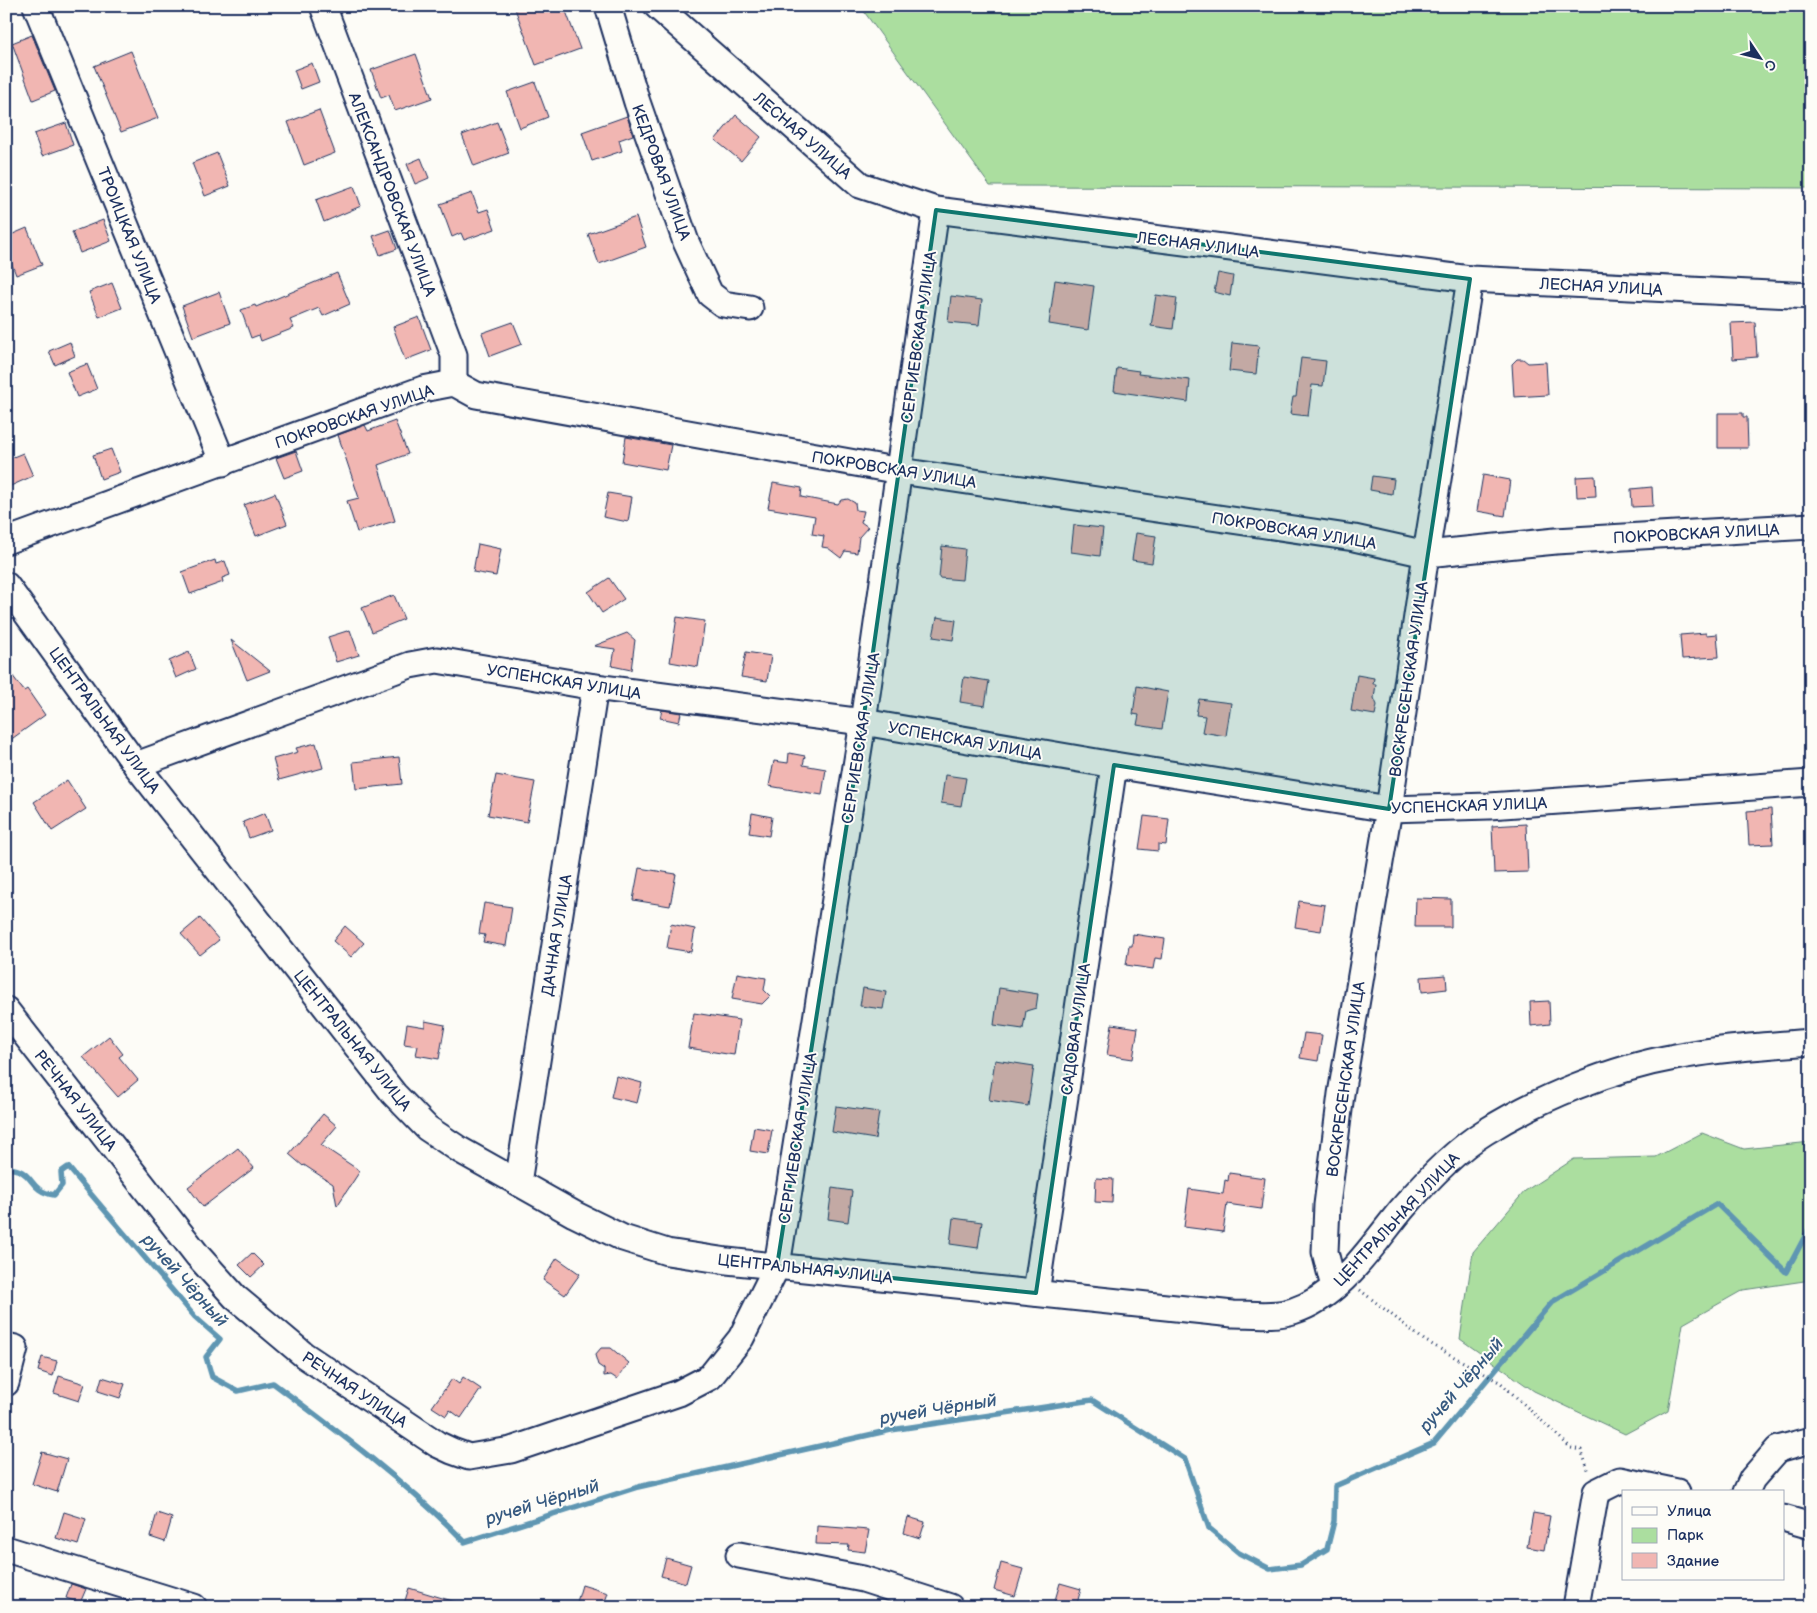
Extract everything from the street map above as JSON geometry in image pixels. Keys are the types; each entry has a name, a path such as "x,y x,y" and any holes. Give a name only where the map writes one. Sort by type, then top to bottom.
{"street":[{"name":"ТРОИЦКАЯ УЛИЦА","path":"36,6 223,463"},
{"name":"АЛЕКСАНДРОВСКАЯ УЛИЦА","path":"323,6 454,355 454,383"},
{"name":"КЕДРОВАЯ УЛИЦА","path":"608,6 640,112 686,242 710,294 723,304 750,308"},
{"name":"ЛЕСНАЯ УЛИЦА","path":"657,6 860,185 936,210 1470,279 1811,296"},
{"name":"СЕРГИЕВСКАЯ УЛИЦА","path":"777,1266 863,722 936,210"},
{"name":"ВОСКРЕСЕНСКАЯ УЛИЦА","path":"1339,1282 1325,1252 1328,1196 1341,1094 1389,808 1426,554 1470,279"},
{"name":"ПОКРОВСКАЯ УЛИЦА","path":"6,541 423,389 454,383 476,395 900,471 1354,538 1426,554 1556,541 1811,526"},
{"name":"ЦЕНТРАЛЬНАЯ УЛИЦА","path":"6,585 136,765 394,1094 427,1128 518,1183 624,1238 667,1252 777,1266 1233,1314 1273,1314 1292,1311 1308,1305 1339,1282 1403,1208 1461,1149 1485,1132 1528,1108 1630,1068 1674,1057 1811,1042"},
{"name":"УСПЕНСКАЯ УЛИЦА","path":"136,765 410,665 437,660 595,687 863,722 1114,765 1389,808 1488,806 1811,783"},
{"name":"ДАЧНАЯ УЛИЦА","path":"518,1183 595,687"},
{"name":"САДОВАЯ УЛИЦА","path":"1036,1293 1114,765"},
{"name":"РЕЧНАЯ УЛИЦА","path":"6,1010 198,1256 236,1297 304,1355 437,1444 452,1452 469,1457 511,1450 679,1393 710,1377 741,1338 777,1266"},
{"path":"6,1346 15,1348 6,1383"},
{"path":"1747,1490 1752,1479 1778,1449 1811,1440"},
{"path":"1576,1607 1596,1492 1620,1480 1668,1490"},
{"path":"1784,1518 1811,1526"},
{"path":"6,1549 194,1607"},
{"path":"739,1556 863,1579 950,1607"}],"path":[{"path":"1339,1282 1424,1340 1501,1383 1571,1448 1582,1450 1596,1492"}],"highlighted area":[{"path":"936,210 1470,279 1389,809 1114,765 1036,1293 777,1266 863,722"}],"green space":[{"path":"860,6 1811,6 1811,188 990,186"},
{"path":"1702,1133 1744,1149 1811,1142 1811,1280 1743,1290 1683,1324 1668,1411 1625,1434 1534,1391 1460,1339 1473,1252 1525,1191 1574,1159 1656,1157"}],"building":[{"path":"514,6 564,6 580,49 536,65"},
{"path":"32,35 55,91 33,100 12,43"},
{"path":"131,51 158,118 121,132 94,66"},
{"path":"416,54 432,98 395,111 389,95 381,98 371,70"},
{"path":"312,63 319,82 301,89 294,70"},
{"path":"535,82 548,117 520,128 507,92"},
{"path":"319,110 335,153 304,165 288,122"},
{"path":"736,115 761,137 741,161 715,140"},
{"path":"627,116 633,135 619,140 622,151 592,161 582,132"},
{"path":"497,122 509,153 474,166 462,135"},
{"path":"66,123 73,145 42,156 34,134"},
{"path":"217,153 230,186 205,196 192,163"},
{"path":"421,158 429,178 415,184 407,164"},
{"path":"354,186 361,206 324,222 316,200"},
{"path":"472,193 479,212 488,209 495,229 464,240 461,233 452,237 440,204"},
{"path":"636,217 646,247 599,264 588,234"},
{"path":"103,220 111,241 80,253 72,232"},
{"path":"27,228 42,265 16,275 6,249 6,237"},
{"path":"390,230 397,249 380,255 373,236"},
{"path":"337,273 350,304 323,316 319,308 290,320 294,328 261,341 259,335 251,338 241,310 255,305 256,307"},
{"path":"1218,273 1233,276 1230,296 1214,292"},
{"path":"1055,280 1094,286 1088,330 1049,324"},
{"path":"112,283 122,308 99,317 89,292"},
{"path":"219,292 230,323 193,337 182,306"},
{"path":"1156,295 1177,298 1173,329 1151,326"},
{"path":"951,296 982,300 979,325 948,322"},
{"path":"419,317 431,350 405,360 393,327"},
{"path":"513,322 522,344 490,356 482,333"},
{"path":"1755,322 1757,357 1733,359 1731,323"},
{"path":"70,342 75,356 55,365 49,351"},
{"path":"1232,343 1259,346 1256,374 1229,371"},
{"path":"1301,358 1326,361 1323,386 1312,385 1308,416 1290,414 1293,397 1296,397"},
{"path":"1517,359 1523,359 1528,363 1546,362 1548,395 1514,397 1512,364"},
{"path":"87,364 97,389 77,397 67,372"},
{"path":"1117,368 1139,371 1138,374 1190,380 1188,402 1114,391"},
{"path":"1718,413 1743,413 1743,417 1747,417 1748,448 1718,448"},
{"path":"395,421 408,454 378,465 395,521 357,532 347,501 359,498 338,435 365,425 368,431"},
{"path":"626,437 671,445 666,470 622,462"},
{"path":"111,449 120,472 101,479 93,455"},
{"path":"296,451 303,471 284,478 276,458"},
{"path":"23,453 33,476 6,488 6,460"},
{"path":"1483,475 1510,480 1505,516 1477,511"},
{"path":"1372,476 1394,479 1392,494 1370,490"},
{"path":"1595,476 1596,496 1577,497 1576,477"},
{"path":"773,483 802,488 801,497 838,504 841,500 848,499 855,503 856,510 864,511 861,522 868,527 859,537 857,553 845,551 841,558 828,548 822,547 824,536 812,534 815,516 768,508"},
{"path":"1652,487 1653,506 1632,507 1631,489"},
{"path":"275,493 287,524 256,536 244,505"},
{"path":"608,493 632,497 628,522 603,517"},
{"path":"1074,525 1103,528 1100,556 1071,552"},
{"path":"1136,533 1156,536 1152,563 1132,560"},
{"path":"478,544 501,549 496,576 473,572"},
{"path":"942,546 965,549 962,580 939,578"},
{"path":"215,560 216,564 225,561 230,575 222,578 223,582 190,594 182,572"},
{"path":"609,578 624,599 602,613 588,592"},
{"path":"394,595 404,619 372,632 362,608"},
{"path":"677,617 705,621 698,667 670,662"},
{"path":"937,617 956,620 953,640 933,637"},
{"path":"350,630 359,655 336,662 328,637"},
{"path":"627,633 635,640 631,670 612,666 615,649 594,646"},
{"path":"1706,633 1706,635 1717,634 1719,657 1682,659 1680,635"},
{"path":"231,640 270,671 247,680"},
{"path":"189,652 196,669 176,678 169,661"},
{"path":"746,652 771,656 767,681 741,677"},
{"path":"6,667 24,691 27,689 45,715 6,743"},
{"path":"1357,675 1374,678 1373,684 1376,684 1374,698 1377,705 1375,715 1351,711"},
{"path":"964,677 989,681 985,706 960,702"},
{"path":"1137,686 1168,692 1162,729 1137,725 1139,715 1133,714"},
{"path":"1199,699 1231,703 1226,736 1202,732 1205,716 1196,715"},
{"path":"662,710 681,713 679,722 660,718"},
{"path":"316,743 323,768 279,780 273,759 298,752 296,748"},
{"path":"789,753 805,756 803,765 826,769 822,795 769,786 774,761 788,763"},
{"path":"399,757 402,784 356,789 353,762"},
{"path":"496,775 535,782 527,822 488,815"},
{"path":"945,775 966,778 961,806 941,803"},
{"path":"67,780 86,809 52,831 34,802"},
{"path":"1771,809 1773,844 1749,845 1747,811"},
{"path":"265,813 271,830 249,838 243,822"},
{"path":"752,813 772,817 769,836 749,833"},
{"path":"1144,816 1169,819 1166,845 1158,844 1158,851 1139,849"},
{"path":"1526,824 1528,872 1494,873 1492,826"},
{"path":"639,868 676,874 670,906 633,900"},
{"path":"1416,898 1451,899 1451,927 1415,927"},
{"path":"1299,901 1325,905 1321,931 1295,927"},
{"path":"484,903 512,907 506,946 483,942 485,935 479,934"},
{"path":"200,918 219,940 200,955 181,934"},
{"path":"671,924 695,929 691,952 667,948"},
{"path":"345,926 364,943 351,957 333,941"},
{"path":"1133,934 1165,939 1162,959 1155,958 1153,969 1126,965 1129,946 1132,946"},
{"path":"737,973 766,978 764,990 770,996 762,1004 732,999"},
{"path":"1446,975 1447,989 1422,992 1421,977"},
{"path":"863,988 886,992 883,1009 860,1006"},
{"path":"999,988 1038,994 1036,1008 1026,1011 1023,1029 994,1025"},
{"path":"1549,1001 1550,1024 1531,1026 1530,1002"},
{"path":"694,1013 739,1020 734,1055 688,1048"},
{"path":"425,1021 445,1025 439,1059 416,1055 418,1046 404,1044 407,1024 425,1027"},
{"path":"1112,1024 1138,1028 1133,1059 1107,1055"},
{"path":"1304,1033 1322,1035 1318,1061 1300,1058"},
{"path":"109,1036 123,1054 119,1057 138,1080 118,1097 83,1057"},
{"path":"995,1060 1034,1066 1028,1106 989,1100"},
{"path":"616,1076 642,1083 637,1103 611,1097"},
{"path":"836,1106 879,1112 875,1139 832,1132"},
{"path":"323,1114 337,1126 321,1145 360,1171 337,1206 333,1184 303,1166 289,1154"},
{"path":"754,1127 772,1130 768,1154 750,1151"},
{"path":"238,1148 254,1168 203,1207 188,1187"},
{"path":"1229,1173 1265,1178 1261,1209 1227,1204 1223,1232 1184,1227 1189,1189 1223,1194 1225,1180 1228,1181"},
{"path":"1096,1178 1113,1179 1112,1203 1095,1202"},
{"path":"832,1188 852,1191 848,1222 828,1219"},
{"path":"953,1218 982,1222 978,1248 950,1244"},
{"path":"252,1253 264,1265 251,1277 239,1265"},
{"path":"557,1258 580,1274 565,1295 543,1280"},
{"path":"601,1348 611,1348 629,1363 617,1379 611,1375 604,1376 604,1369 598,1365 595,1355"},
{"path":"42,1357 57,1361 53,1376 38,1371"},
{"path":"59,1376 85,1384 79,1401 54,1393"},
{"path":"102,1377 125,1384 120,1398 98,1391"},
{"path":"463,1377 481,1389 461,1418 450,1410 446,1416 432,1407 452,1379 459,1384"},
{"path":"42,1452 67,1459 57,1492 32,1484"},
{"path":"64,1512 86,1519 78,1545 56,1538"},
{"path":"157,1513 172,1518 165,1542 150,1537"},
{"path":"1533,1513 1550,1516 1544,1550 1527,1547"},
{"path":"908,1517 925,1522 920,1538 904,1533"},
{"path":"817,1526 869,1530 865,1552 848,1550 849,1545 816,1544"},
{"path":"666,1558 691,1565 686,1583 661,1576"},
{"path":"1001,1563 1023,1569 1015,1596 994,1590"},
{"path":"1060,1583 1081,1589 1076,1607 1053,1607"},
{"path":"71,1584 86,1589 80,1603 66,1598"},
{"path":"582,1585 608,1593 603,1607 592,1607 577,1602"},
{"path":"409,1588 459,1603 459,1607 403,1607"}],"waterway":[{"name":"ручей Чёрный","path":"6,1167 20,1171 41,1191 54,1195 62,1185 61,1172 68,1167 195,1317 220,1339 206,1357 212,1377 238,1391 273,1383 396,1479 465,1542 638,1487 891,1430 1092,1400 1185,1459 1209,1528 1239,1553 1270,1569 1301,1565 1327,1549 1334,1521 1335,1486 1434,1443 1552,1302 1717,1204 1786,1272 1811,1225"}]}
